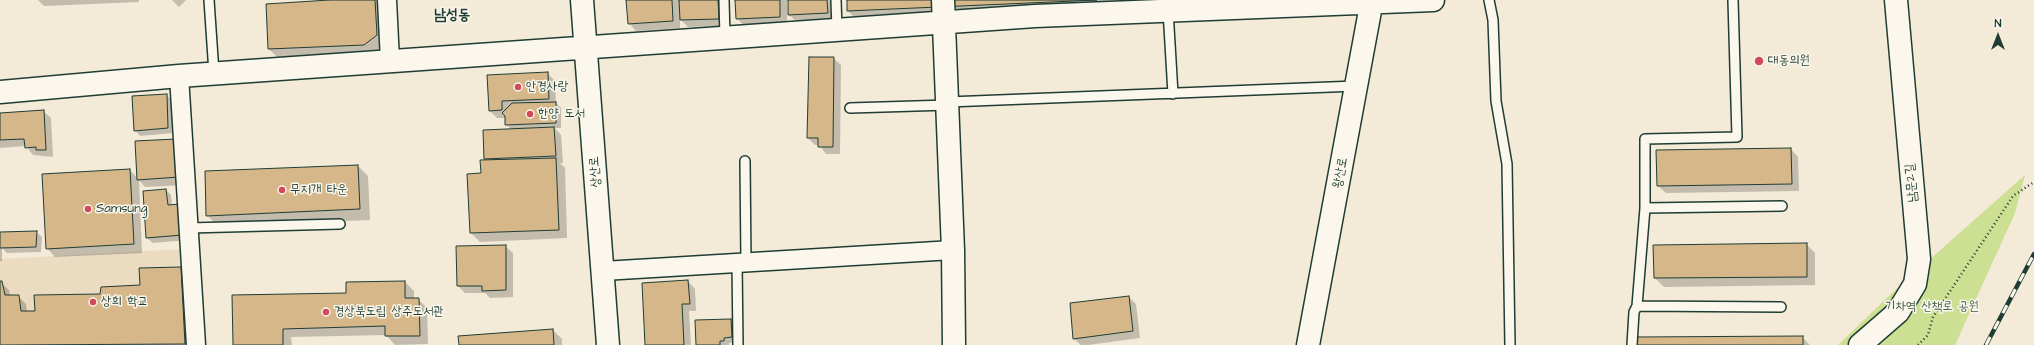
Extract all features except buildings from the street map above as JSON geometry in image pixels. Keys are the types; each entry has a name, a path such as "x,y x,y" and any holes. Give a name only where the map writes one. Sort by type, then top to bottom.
{"street":[{"path":"387,0 390,61"},
{"name":"상산로","path":"582,0 608,345"},
{"path":"943,0 953,250 954,345"},
{"path":"0,92 214,73 1179,6 1433,0"},
{"name":"남문2길","path":"1860,345 1898,312 1916,284 1918,259 1896,0"},
{"name":"왕산로","path":"1308,345 1372,1"},
{"path":"179,76 196,345"},
{"path":"603,272 742,262 953,250"}],"lane":[{"path":"209,0 214,73"},
{"path":"724,0 726,38"},
{"path":"836,0 837,30"},
{"path":"1489,0 1493,20 1496,101 1507,164 1510,345"},
{"path":"1632,345 1634,312 1637,306 1645,208 1645,139 1737,137 1733,0"},
{"path":"1173,94 1179,6"},
{"path":"850,108 1357,86"},
{"path":"738,345 745,161"},
{"path":"1645,208 1782,206"},
{"path":"189,228 340,224"},
{"path":"1637,306 1781,307"}],"path":[{"path":"1918,345 1928,335 1933,317 2013,196 2034,182"}],"shaded area":[{"name":"상희 학교","path":"184,249 188,345 0,345 0,259"}],"green space":[{"name":"기차역 산책로 공원","path":"2025,175 2015,213 1955,345 1838,345 1893,292"}],"railway":[{"path":"1986,345 2034,254"}],"place":[{"name":"대동의원","path":"1759,61"},
{"name":"안경사랑","path":"518,87"},
{"name":"한양 도서","path":"530,114"},
{"name":"무지개 타운","path":"282,190"},
{"name":"Samsung","path":"88,209"},
{"name":"상희 학교","path":"93,302"},
{"name":"경상북도립 상주도서관","path":"326,312"}],"district":[{"name":"남성동","path":"452,16"}]}
